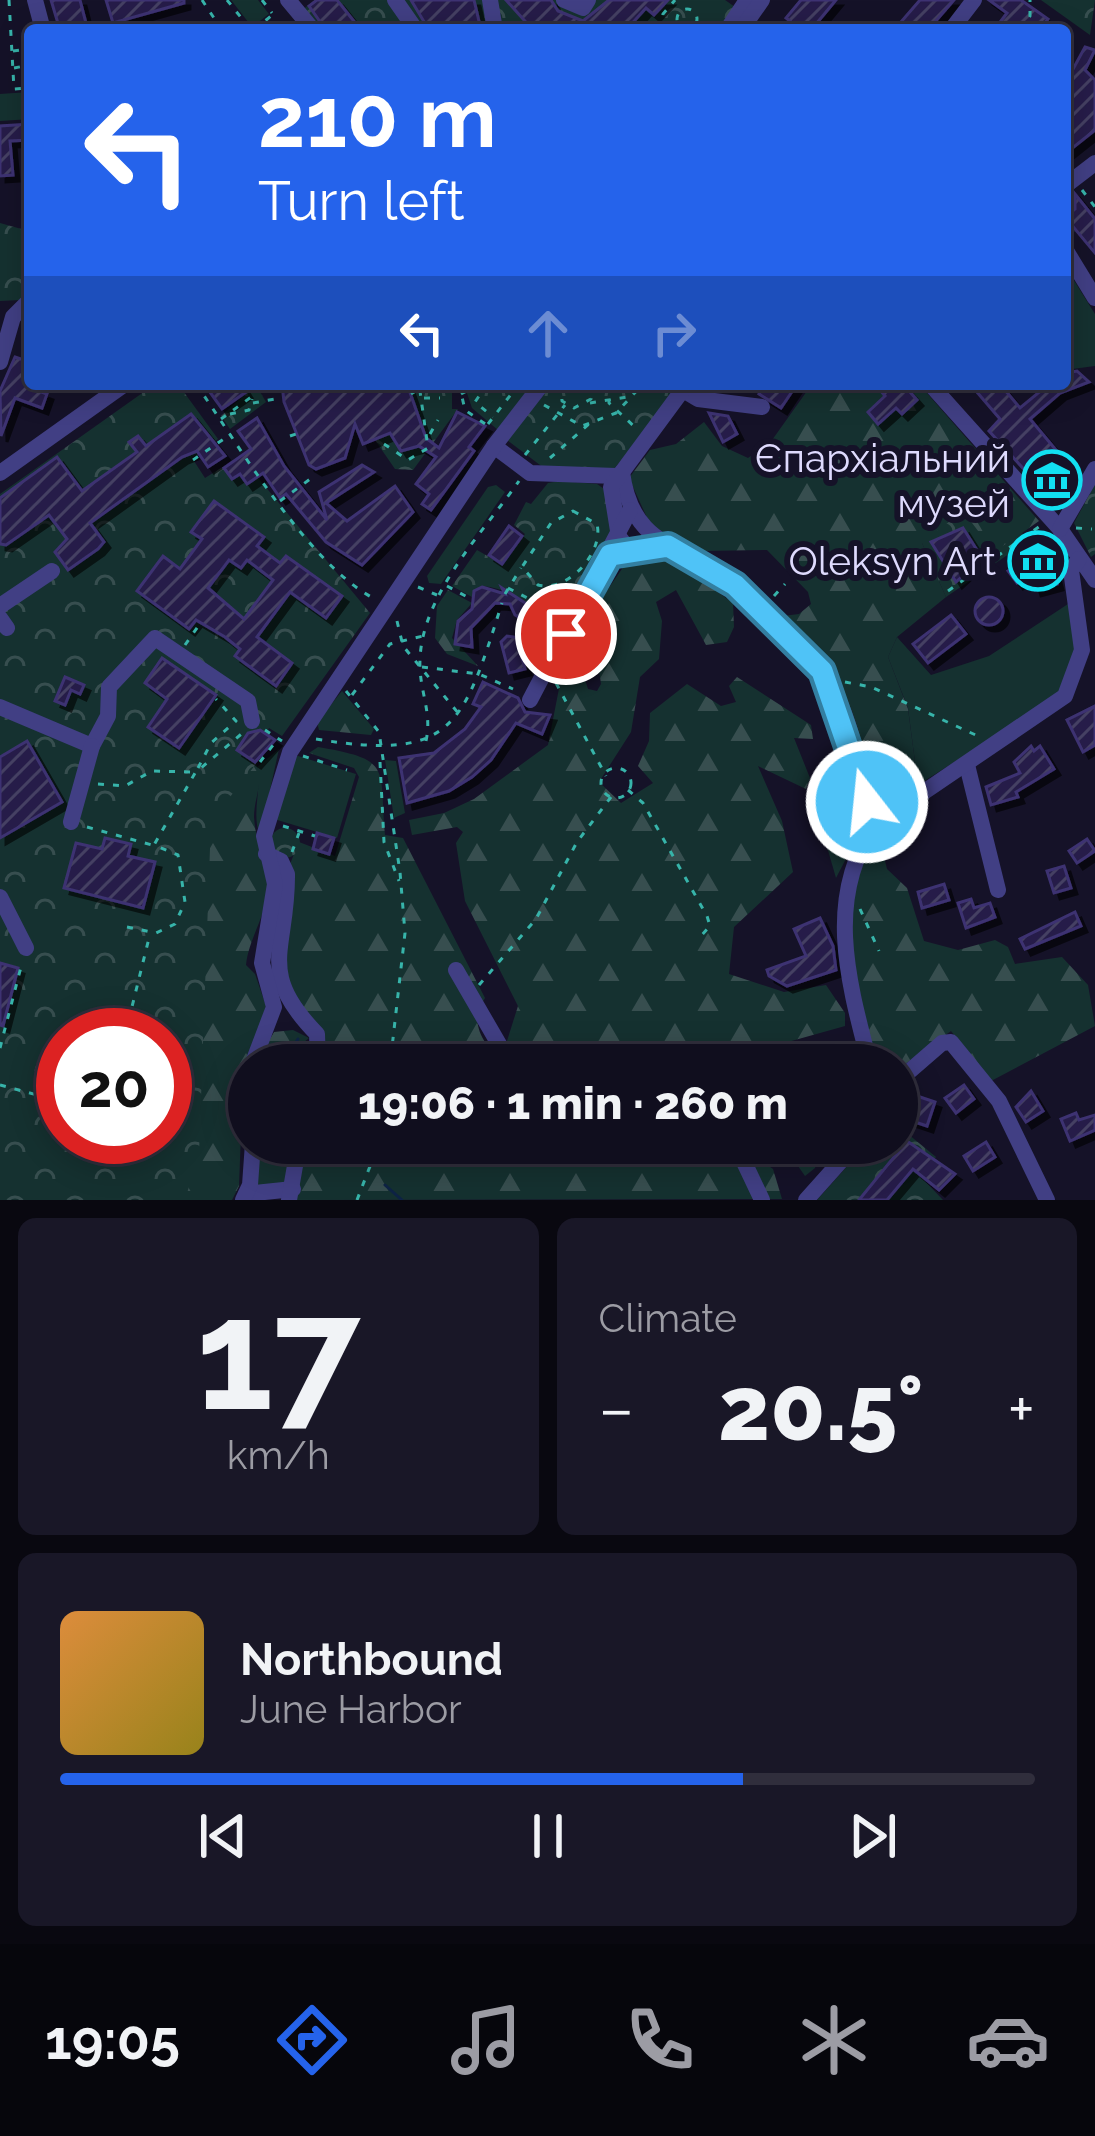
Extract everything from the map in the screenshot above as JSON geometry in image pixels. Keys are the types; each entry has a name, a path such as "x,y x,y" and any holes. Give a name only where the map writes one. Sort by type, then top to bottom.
{"street":[{"path":"565,0 583,8 588,0"},
{"path":"956,24 974,0"},
{"path":"279,7 304,24"},
{"path":"1073,187 1095,163"},
{"path":"1071,249 1095,298"},
{"path":"0,362 13,317 24,306"},
{"path":"0,473 117,390"},
{"path":"260,1044 274,1007 262,963 275,884 266,854 268,821 290,743 388,610 494,436 536,390"},
{"path":"625,544 611,491 683,390"},
{"path":"688,390 698,399 762,407"},
{"path":"935,390 1067,541 1095,580"},
{"path":"494,436 522,467 619,474"},
{"path":"864,1042 847,964 842,910 855,855 874,826 1046,713 1076,675 1082,625 1067,541 1095,469"},
{"path":"619,474 629,510 625,544"},
{"path":"629,510 662,545"},
{"path":"530,700 610,555 625,544 662,545 699,560 735,585 822,671 846,730 874,826"},
{"path":"0,606 52,571"},
{"path":"71,823 92,746 108,716 109,687 147,641 159,638 181,651 248,701 252,721"},
{"path":"0,707 92,746"},
{"path":"967,765 998,890"},
{"path":"266,854 281,861 287,874 278,976 295,1016 317,1034 317,1044"},
{"path":"0,897 26,948"},
{"path":"456,970 499,1044"},
{"path":"918,1064 942,1043 951,1042 999,1101 1047,1200"},
{"path":"250,1164 244,1197 291,1195 295,1164"},
{"path":"745,1164 762,1200"},
{"path":"806,1200 838,1164"}],"path":[{"path":"8,0 14,89 24,88"},
{"path":"227,0 247,24"},
{"path":"262,0 279,7"},
{"path":"663,24 675,0"},
{"path":"197,12 203,3"},
{"path":"670,6 679,12 692,10 696,24"},
{"path":"678,24 679,12"},
{"path":"12,52 24,50"},
{"path":"12,68 24,66"},
{"path":"1073,187 1095,206"},
{"path":"200,390 279,502 347,581 388,610"},
{"path":"252,400 253,390"},
{"path":"411,394 416,390"},
{"path":"421,390 430,434"},
{"path":"460,390 465,410 494,436"},
{"path":"461,394 470,390"},
{"path":"480,390 475,402 493,417"},
{"path":"494,436 493,417 514,390"},
{"path":"426,741 429,709 420,666 439,595 565,404 565,390"},
{"path":"588,403 590,390"},
{"path":"609,390 609,403 616,413 649,439"},
{"path":"557,415 576,425 589,424 616,413 637,390"},
{"path":"565,404 574,408 609,403 633,394"},
{"path":"422,398 440,398"},
{"path":"220,419 252,400 275,399"},
{"path":"384,444 395,457 408,460 428,448 438,420"},
{"path":"522,467 561,452 589,424"},
{"path":"193,460 231,434"},
{"path":"279,502 313,477"},
{"path":"522,567 538,585 548,588 568,579 584,563 600,532 580,512 563,514 538,539 507,591 550,616"},
{"path":"948,591 1093,529"},
{"path":"1067,541 1093,529"},
{"path":"446,586 473,600"},
{"path":"548,588 555,626"},
{"path":"422,589 439,595"},
{"path":"260,762 290,743 381,748 426,741 459,714 479,674 502,603"},
{"path":"490,609 499,614"},
{"path":"181,651 199,625"},
{"path":"399,629 401,641 459,714"},
{"path":"351,697 383,650 428,634"},
{"path":"420,666 479,674 513,689"},
{"path":"822,671 937,715 997,746"},
{"path":"339,682 376,727 382,760 384,842 402,888"},
{"path":"555,682 604,775 602,787 611,797"},
{"path":"154,845 211,743 236,721 216,701 226,685"},
{"path":"85,779 116,787 152,771 195,772 238,742 252,721 347,770"},
{"path":"382,760 402,888 404,933 392,1044"},
{"path":"604,775 622,769 629,776 628,790"},
{"path":"470,996 536,919 577,842 611,797 628,790"},
{"path":"628,790 643,802 707,916 710,926 701,936"},
{"path":"268,821 315,836"},
{"path":"71,823 178,855 185,902 175,924 151,932 127,927"},
{"path":"291,854 299,831"},
{"path":"849,880 879,951"},
{"path":"132,1008 151,932"},
{"path":"0,1048 26,948"},
{"path":"858,1044 864,1042"},
{"path":"0,1085 36,1095"},
{"path":"356,1200 371,1164"}],"green space":[{"path":"231,0 258,0 269,14 250,24"},
{"path":"315,0 725,0 735,7 723,24 311,24 301,11"},
{"path":"1041,0 1095,0 1090,35"},
{"path":"24,92 24,119 0,121 0,94"},
{"path":"0,223 24,230 24,297 0,301"},
{"path":"1071,276 1095,314 1095,366 1071,369"},
{"path":"147,390 182,390 218,439 192,458 205,478 240,456 370,613 282,736 269,728 266,734 275,740 211,821 199,1153 185,1200 0,1200 0,494"},
{"path":"250,390 259,390 266,402 230,429 221,416"},
{"path":"345,390 452,390 452,409 458,409 413,470 395,469 375,440 363,444"},
{"path":"466,390 529,390 498,430 472,408"},
{"path":"545,390 677,390 611,473 544,468 507,440"},
{"path":"808,390 880,390 885,396 868,412 878,423 896,408 902,413 917,400 908,390 924,390 1039,521 994,553 922,543 946,597 897,637 888,657 908,709 918,785 879,809 839,684 775,617 799,614 811,604 808,592 767,550 702,551 654,533 629,478 650,450 676,444 704,422 722,446 748,458 770,443"},
{"path":"548,483 597,484 607,491 613,529 560,632 507,592 482,586 472,597 452,586 477,550 503,565 525,534 514,525 526,502 531,504"},
{"path":"1095,484 1095,554 1091,557 1074,523"},
{"path":"496,485 505,492 441,584 429,583 427,576 488,487"},
{"path":"963,511 994,552 1022,533 1028,541 946,597 922,543"},
{"path":"652,555 677,563 733,603 734,627 727,642 706,645 676,590 656,602 662,621 659,659 640,677 631,732 599,782 621,803 653,783 638,766 649,741 650,713 687,684 721,706 736,702 729,686 737,677 811,725 813,739 794,738 810,778 806,789 758,766 782,821 793,872 734,927 729,974 784,992 826,985 845,1013 845,1026 780,1044 508,1044 518,1006 465,901 456,843 463,832 457,827 412,835 409,820 444,813 474,799 548,745 565,658 578,658 588,689 597,691 601,684 591,614 626,563"},
{"path":"448,590 472,603 457,620 452,638 478,666 447,654 435,638 437,606"},
{"path":"1071,602 1076,652 1057,697 918,785 908,708 888,657 897,637 931,675 989,656"},
{"path":"342,691 374,729 371,735 319,730 317,722"},
{"path":"318,747 359,757 377,770 385,835 403,838 485,998 478,1025 486,1044 313,1044 283,954 282,900 299,842 335,856 359,777 354,768 309,753"},
{"path":"279,749 260,836 257,767"},
{"path":"295,755 356,774 337,838 274,819"},
{"path":"385,760 396,761 405,813 394,818"},
{"path":"255,762 259,783 254,817 267,895 246,965 255,974 266,1006 254,1044 228,1044 228,1164 240,1164 239,1186 232,1200 112,1200 142,1164 192,1164 192,1008 168,1008 183,853"},
{"path":"854,784 858,797 842,809 861,810 862,828 836,878 818,816"},
{"path":"285,828 296,832 300,843 296,854 285,858 274,854 270,843 274,832"},
{"path":"869,842 882,849 887,869 907,888 924,941 958,950 995,940 1008,947 1015,964 1062,957 1088,985 1095,1026 991,1081 951,1031 918,1055 918,1044 870,1044 854,983 848,911"},
{"path":"293,1030 309,1038 302,1044 267,1044 274,1032"},
{"path":"918,1142 936,1157 921,1177 943,1200 817,1200 849,1164 918,1164"},
{"path":"255,1164 291,1164 289,1184 256,1187"},
{"path":"301,1164 766,1164 773,1169 782,1199 293,1200"},
{"path":"797,1164 816,1164 815,1168 805,1176"}],"building":[{"path":"51,0 80,0 86,24 58,24"},
{"path":"106,0 184,0 184,3 113,23"},
{"path":"317,0 337,0 356,24 322,24 309,6"},
{"path":"411,0 474,0 480,24 425,24"},
{"path":"506,0 551,0 558,11 583,21 609,0 668,0 654,15 646,8 631,24 528,24"},
{"path":"801,0 836,0 816,24 794,24 786,18"},
{"path":"920,0 954,0 933,24 899,24"},
{"path":"989,0 1021,0 1048,19 1044,24 999,24 1007,13"},
{"path":"1085,47 1095,50 1085,70 1095,80 1095,130 1071,149 1071,73"},
{"path":"24,124 24,140 10,141 13,175 0,176 0,126"},
{"path":"1075,194 1095,219 1095,253 1071,224"},
{"path":"15,357 24,360 24,390 47,394 42,408 15,398 1,436 0,391"},
{"path":"1077,371 1089,382 1071,389 1071,372"},
{"path":"208,390 245,390 246,392 222,409"},
{"path":"283,390 409,390 426,438 439,448 457,412 485,426 469,447 474,451 431,510 422,504 429,494 416,484 436,457 419,446 401,451 390,433 363,444 355,424 345,458 316,469 309,465"},
{"path":"761,390 793,390 781,408 759,394"},
{"path":"880,390 908,390 917,400 902,414 896,408 878,424 868,412 885,396"},
{"path":"975,390 1005,390 1020,408 1042,390 1068,390 1030,419 1071,468 1041,488 989,431 1000,419"},
{"path":"709,413 728,416 737,434 723,442"},
{"path":"191,414 225,456 208,467 197,451 182,457 90,523 104,542 68,570 55,552 67,539 49,515 6,545 0,544 0,498 57,457 82,491 137,452 129,442 138,436 146,446"},
{"path":"257,418 284,466 327,520 319,492 362,465 374,472 326,503 347,521 395,486 413,512 362,565 326,542 286,494 280,498 263,473 247,484 240,474 232,479 224,468 251,449 238,431"},
{"path":"214,501 264,537 257,546 280,563 286,556 342,596 326,618 290,592 257,637 292,663 276,686 235,656 240,649 225,637 196,620 189,629 137,591 163,556 180,569 202,539 191,532","holes":["229,560 241,568 247,560 273,580 244,619 208,588"]},
{"path":"509,526 522,536 502,564 489,555"},
{"path":"963,528 982,558 956,582 931,542"},
{"path":"1040,550 1048,552 1057,584 1035,590 1030,573 1017,583 1008,571"},
{"path":"482,587 505,594 502,588 536,610 544,639 522,658 525,669 509,673 501,642 507,636 521,638 534,626 515,615 510,604 495,603 471,628 472,647 455,644 458,621 472,609 474,591"},
{"path":"989,597 999,601 1003,611 999,621 989,625 979,621 975,611 979,601"},
{"path":"951,615 966,634 928,663 913,644"},
{"path":"162,658 216,695 179,748 148,727 167,699 145,683"},
{"path":"65,677 84,685 80,694 71,690 65,705 55,701"},
{"path":"483,682 518,698 525,712 550,715 542,734 516,723 491,760 472,777 449,791 407,803 399,758 434,753 465,729 481,707 473,704"},
{"path":"1095,706 1095,745 1083,752 1067,720"},
{"path":"260,730 275,740 255,762 237,750 248,733"},
{"path":"27,741 62,802 0,838 0,757"},
{"path":"1031,746 1034,751 1040,746 1054,769 1016,792 1018,797 991,805 986,787 1020,773 1014,762"},
{"path":"317,833 334,838 329,854 313,849"},
{"path":"105,838 131,844 128,856 155,862 143,908 64,888 76,843 102,849"},
{"path":"1087,839 1095,851 1077,863 1069,851"},
{"path":"1064,866 1071,888 1054,893 1047,871"},
{"path":"944,884 949,900 922,908 918,892"},
{"path":"971,899 974,908 990,903 995,917 966,928 958,903"},
{"path":"1075,912 1081,926 1025,949 1020,939"},
{"path":"820,918 833,946 836,970 787,986 769,976 767,970 806,956 794,929"},
{"path":"0,963 18,968 3,1026 0,1025"},
{"path":"964,1085 974,1099 956,1113 945,1098"},
{"path":"1031,1091 1043,1111 1026,1122 1016,1107"},
{"path":"918,1096 935,1102 927,1126 918,1123"},
{"path":"1076,1113 1079,1120 1095,1115 1095,1130 1070,1141 1061,1119"},
{"path":"986,1142 995,1157 973,1171 964,1156"},
{"path":"918,1149 955,1174 939,1190 913,1169 887,1200 859,1200 888,1164 918,1164"}],"waterway":[{"path":"295,1044 298,1039"},
{"path":"385,1185 402,1200"}],"place":[{"name":"Єпархіальний музей","path":"1052,480"},
{"name":"Oleksyn Art","path":"1038,561"}],"route":[{"path":"566,634 610,555 662,545 699,560 735,585 822,671 835,696 867,802"}]}
